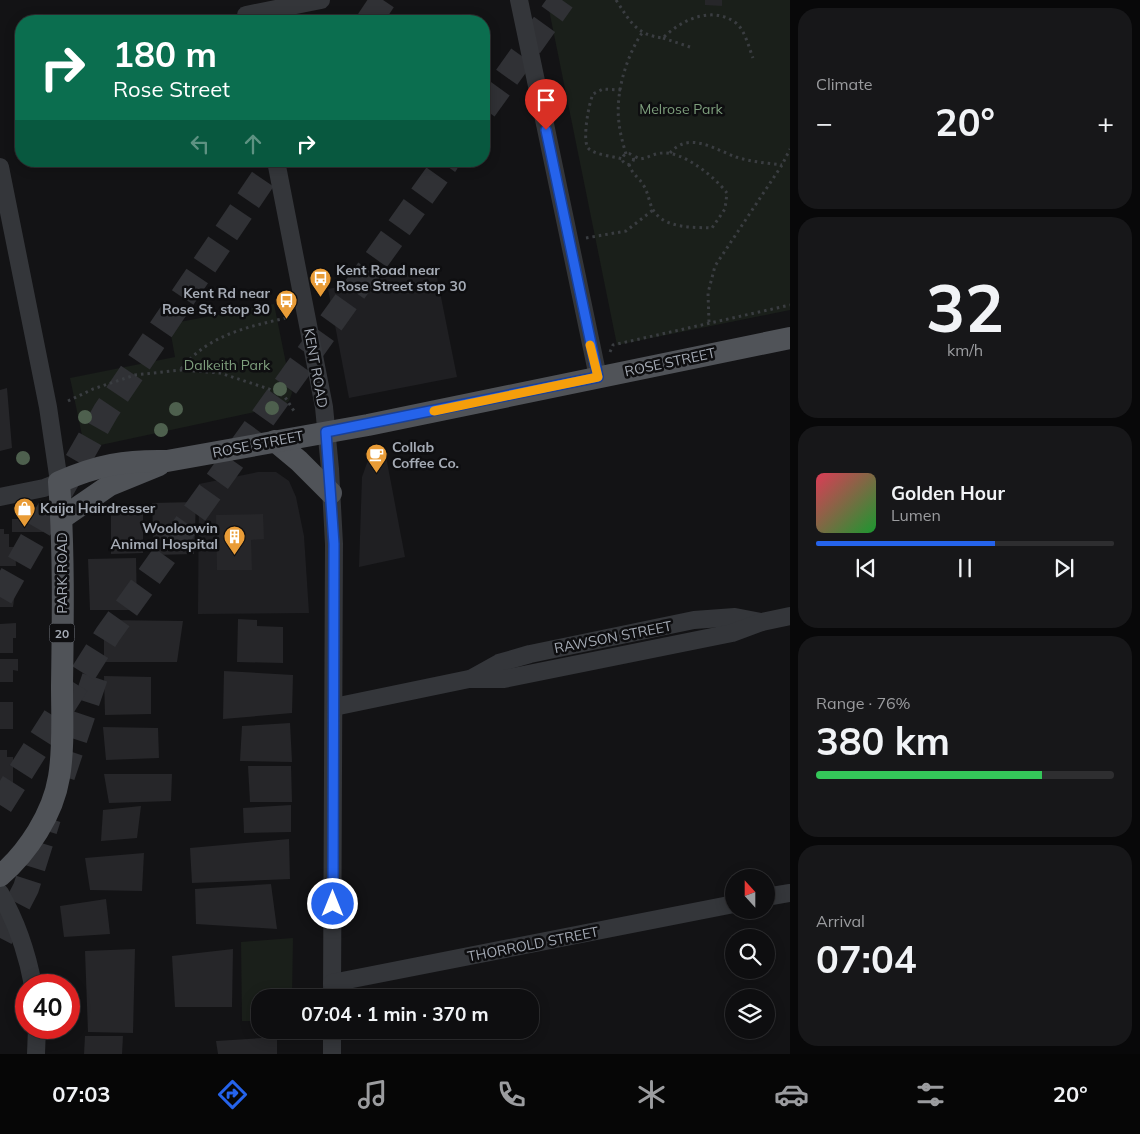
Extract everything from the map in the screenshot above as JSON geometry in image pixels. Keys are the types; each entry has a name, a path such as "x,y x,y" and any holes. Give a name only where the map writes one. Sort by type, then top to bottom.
{"main road":[{"name":"ROSE STREET","path":"62,518 110,485 166,462 326,432 790,338"},
{"path":"275,441 299,461 331,493"},
{"name":"ROSE STREET","path":"59,482 88,470 110,464 134,461 166,462"},
{"name":"PARK ROAD","path":"0,876 21,855 37,831 53,798 59,778 62,672 62,518 59,482"}],"street":[{"path":"245,12 321,0"},
{"path":"519,0 568,242 598,377"},
{"name":"PARK ROAD","path":"0,167 48,407 59,482"},
{"name":"KENT ROAD","path":"277,167 323,400 331,493 334,706 332,989"},
{"name":"ROSE STREET","path":"0,497 44,488 59,482"},
{"name":"RAWSON STREET","path":"334,706 469,679 504,679 732,633 762,622 790,616"},
{"path":"0,893 18,930 29,974"},
{"path":"775,896 790,893"},
{"name":"THORROLD STREET","path":"337,989 725,906"},
{"path":"36,1054 37,1039"},
{"path":"332,1039 332,1054"}],"path":[{"path":"616,0 630,22 642,33 690,46"},
{"path":"663,38 674,26 691,18 706,15 719,16 737,24 753,58"},
{"path":"626,154 618,122 621,90 632,48 642,33"},
{"path":"621,90 603,90 593,94 590,101 585,138 588,147 592,151 622,159 624,163 629,164"},
{"path":"670,152 683,142 691,141 724,151 735,157 782,165"},
{"path":"709,322 708,293 715,266 782,165 790,149"},
{"path":"626,154 640,159 670,152 683,158 718,181 727,193 725,209 712,228 688,228 670,224 653,210 648,193 642,182 631,172 629,164"},
{"path":"622,159 626,154"},
{"path":"629,164 633,162 632,155"},
{"path":"568,242 626,230 653,210"},
{"path":"598,377 613,345 790,305"},
{"path":"180,370 200,350 230,332 306,313"},
{"path":"68,401 93,389 135,375 180,370 220,374 262,386 285,397 294,411"}],"shaded area":[{"path":"435,267 457,377 349,398 328,289"},
{"path":"385,451 405,557 359,567 362,477 367,463 374,455"},
{"path":"258,472 276,472 289,481 296,497 304,536 309,613 198,614 199,484"}],"green space":[{"name":"Melrose Park","path":"547,0 790,0 790,310 617,345"},
{"name":"Dalkeith Park","path":"274,304 292,393 289,401 283,406 96,446 83,440 70,378 175,357 169,324"},
{"path":"293,938 292,989 251,989 251,1021 242,1021 241,942"}],"building":[{"path":"705,0 722,0 722,6 705,5"},
{"path":"7,388 12,448 0,451 0,390"},
{"path":"196,502 194,554 154,555 152,503"},
{"path":"34,508 44,517 44,532 12,532 12,519 20,519 21,510"},
{"path":"111,508 143,508 143,553 111,554"},
{"name":"Wooloowin Animal Hospital","path":"263,514 264,539 251,540 252,570 217,570 216,515"},
{"path":"0,529 4,529 4,534 9,534 9,547 15,547 16,566 0,566"},
{"path":"136,558 137,610 90,610 88,559"},
{"path":"0,578 17,578 13,607 0,607"},
{"path":"238,619 257,620 257,626 283,627 283,663 237,662"},
{"path":"104,620 183,621 177,662 104,662"},
{"path":"16,623 13,653 0,653 0,624"},
{"path":"0,659 18,659 18,671 13,670 13,682 0,682"},
{"path":"224,671 293,675 292,713 223,719"},
{"path":"104,676 151,677 151,714 105,715"},
{"path":"0,702 13,702 13,729 0,729"},
{"path":"290,723 292,762 240,761 242,726"},
{"path":"103,727 158,728 159,758 106,760"},
{"path":"0,750 7,750 7,757 13,757 13,784 0,784"},
{"path":"248,766 291,766 292,802 250,802"},
{"path":"104,774 172,774 171,801 109,803"},
{"path":"291,805 291,832 244,833 243,808"},
{"path":"141,806 137,838 101,841 103,810"},
{"path":"289,839 290,879 192,883 190,848"},
{"path":"144,853 142,891 90,890 85,858"},
{"path":"271,884 277,929 196,924 195,889"},
{"path":"106,899 110,934 64,937 60,906"},
{"path":"135,949 133,1033 88,1032 85,951"},
{"path":"233,949 232,1007 175,1007 172,956"},
{"path":"85,1036 123,1036 122,1054 84,1054"},
{"path":"277,1039 277,1054 218,1054 216,1041"}],"tunnel":[{"path":"373,15 383,0"},
{"path":"490,101 562,0"},
{"path":"0,597 106,411 271,167"},
{"path":"0,805 108,634 443,167"},
{"path":"62,776 97,671"},
{"path":"0,938 26,888 48,818"}],"slow traffic":[{"path":"434,411 598,377 590,345"}],"place":[{"name":"Kent Road near Rose Street stop 30","path":"320,297"},
{"name":"Kent Rd near Rose St, stop 30","path":"286,320"},
{"name":"Collab Coffee Co.","path":"376,474"},
{"name":"Kaija Hairdresser","path":"24,527"},
{"name":"Wooloowin Animal Hospital","path":"234,555"}],"route":[{"path":"333,904 334,544 326,432 598,377 583,314 546,130"}]}
